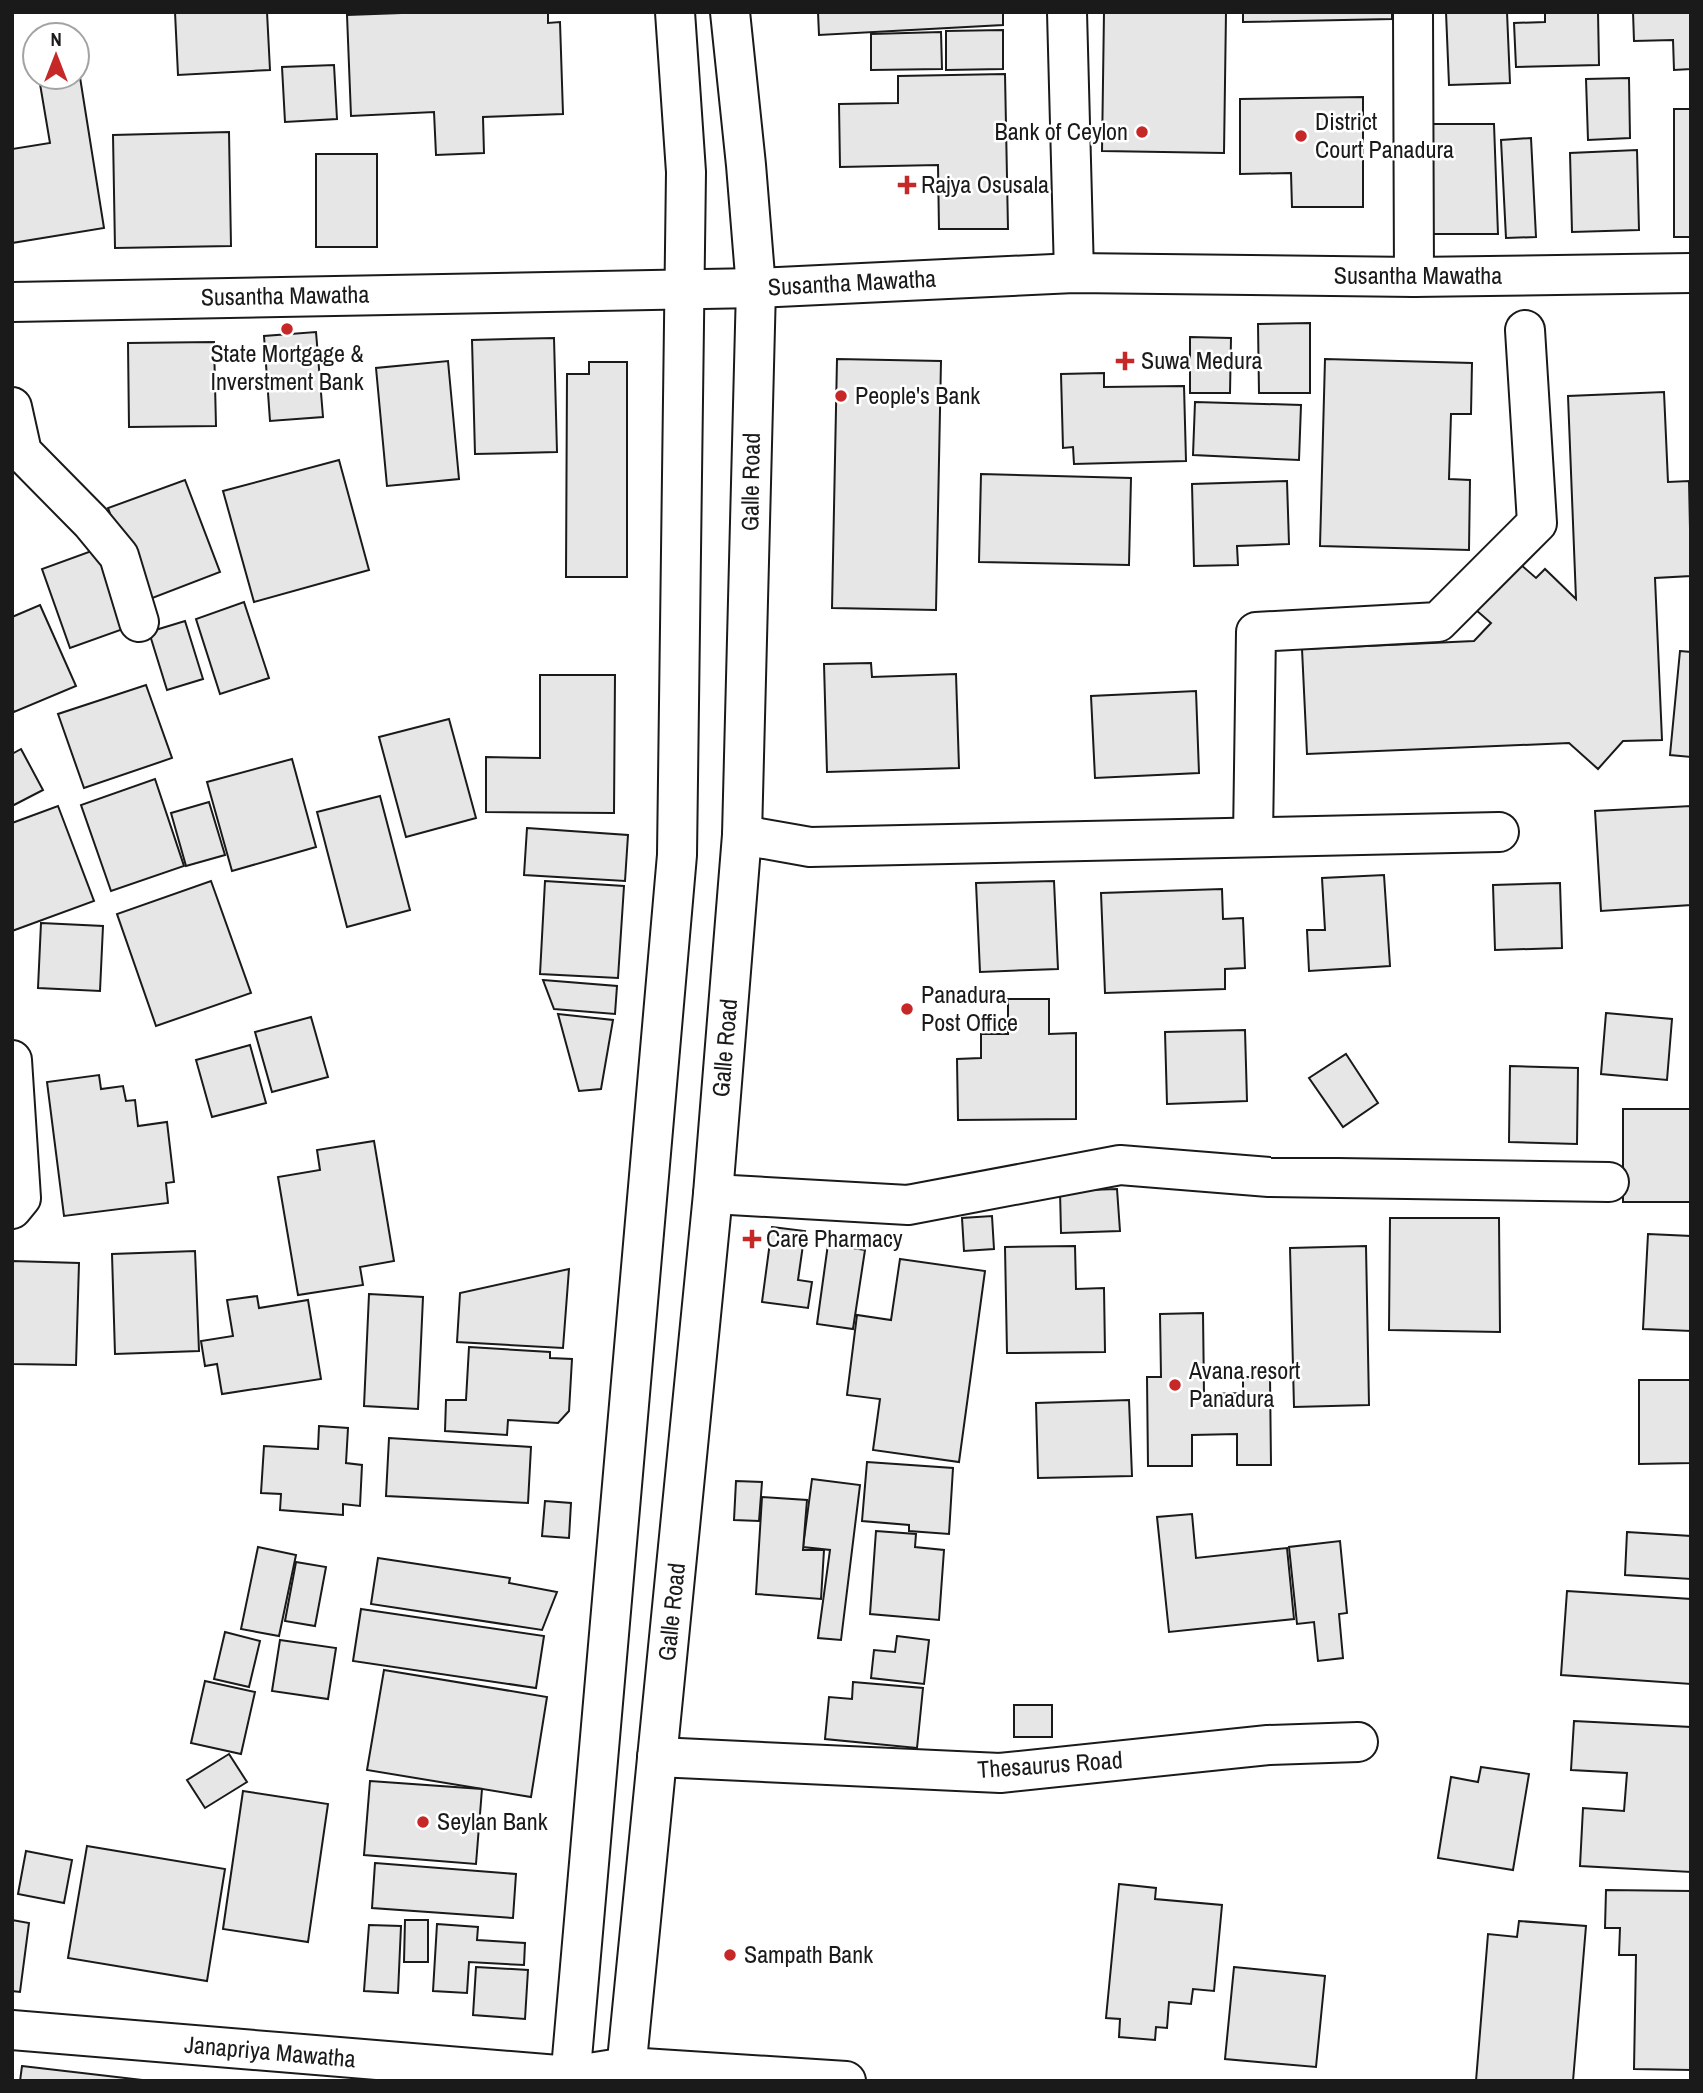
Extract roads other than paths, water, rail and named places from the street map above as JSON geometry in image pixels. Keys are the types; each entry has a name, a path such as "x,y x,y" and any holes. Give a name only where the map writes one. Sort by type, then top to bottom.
{"main road":[{"path":"570,2078 677,855 686,172 675,12"},
{"name":"Galle Road","path":"626,2074 713,1194 741,835 756,288 730,12"},
{"path":"1067,12 1074,273"},
{"path":"1413,12 1414,277"},
{"name":"Susantha Mawatha","path":"12,302 756,288 1074,273 1414,277 1691,272"},
{"path":"1253,837 1256,632 1438,622 1537,523 1525,330"},
{"path":"12,407 22,452 119,556 139,622"},
{"path":"741,835 810,847 1499,832"},
{"path":"12,1060 21,1198 12,1209"},
{"path":"713,1194 908,1205 1120,1165 1269,1177 1609,1182"},
{"name":"Thesaurus Road","path":"657,1757 1000,1773 1268,1745 1358,1742"},
{"name":"Janapriya Mawatha","path":"12,2030 570,2078 626,2074 846,2081"}],"place":[{"name":"Bank of Ceylon","path":"1142,132"},
{"name":"District Court Panadura","path":"1301,136"},
{"name":"Rajya Osusala","path":"907,185"},
{"name":"State Mortgage & Inverstment Bank","path":"287,329"},
{"name":"Suwa Medura","path":"1125,361"},
{"name":"People's Bank","path":"841,396"},
{"name":"Panadura Post Office","path":"907,1009"},
{"name":"Care Pharmacy","path":"752,1239"},
{"name":"Avana resort Panadura","path":"1175,1385"},
{"name":"Seylan Bank","path":"423,1822"},
{"name":"Sampath Bank","path":"730,1955"}]}
